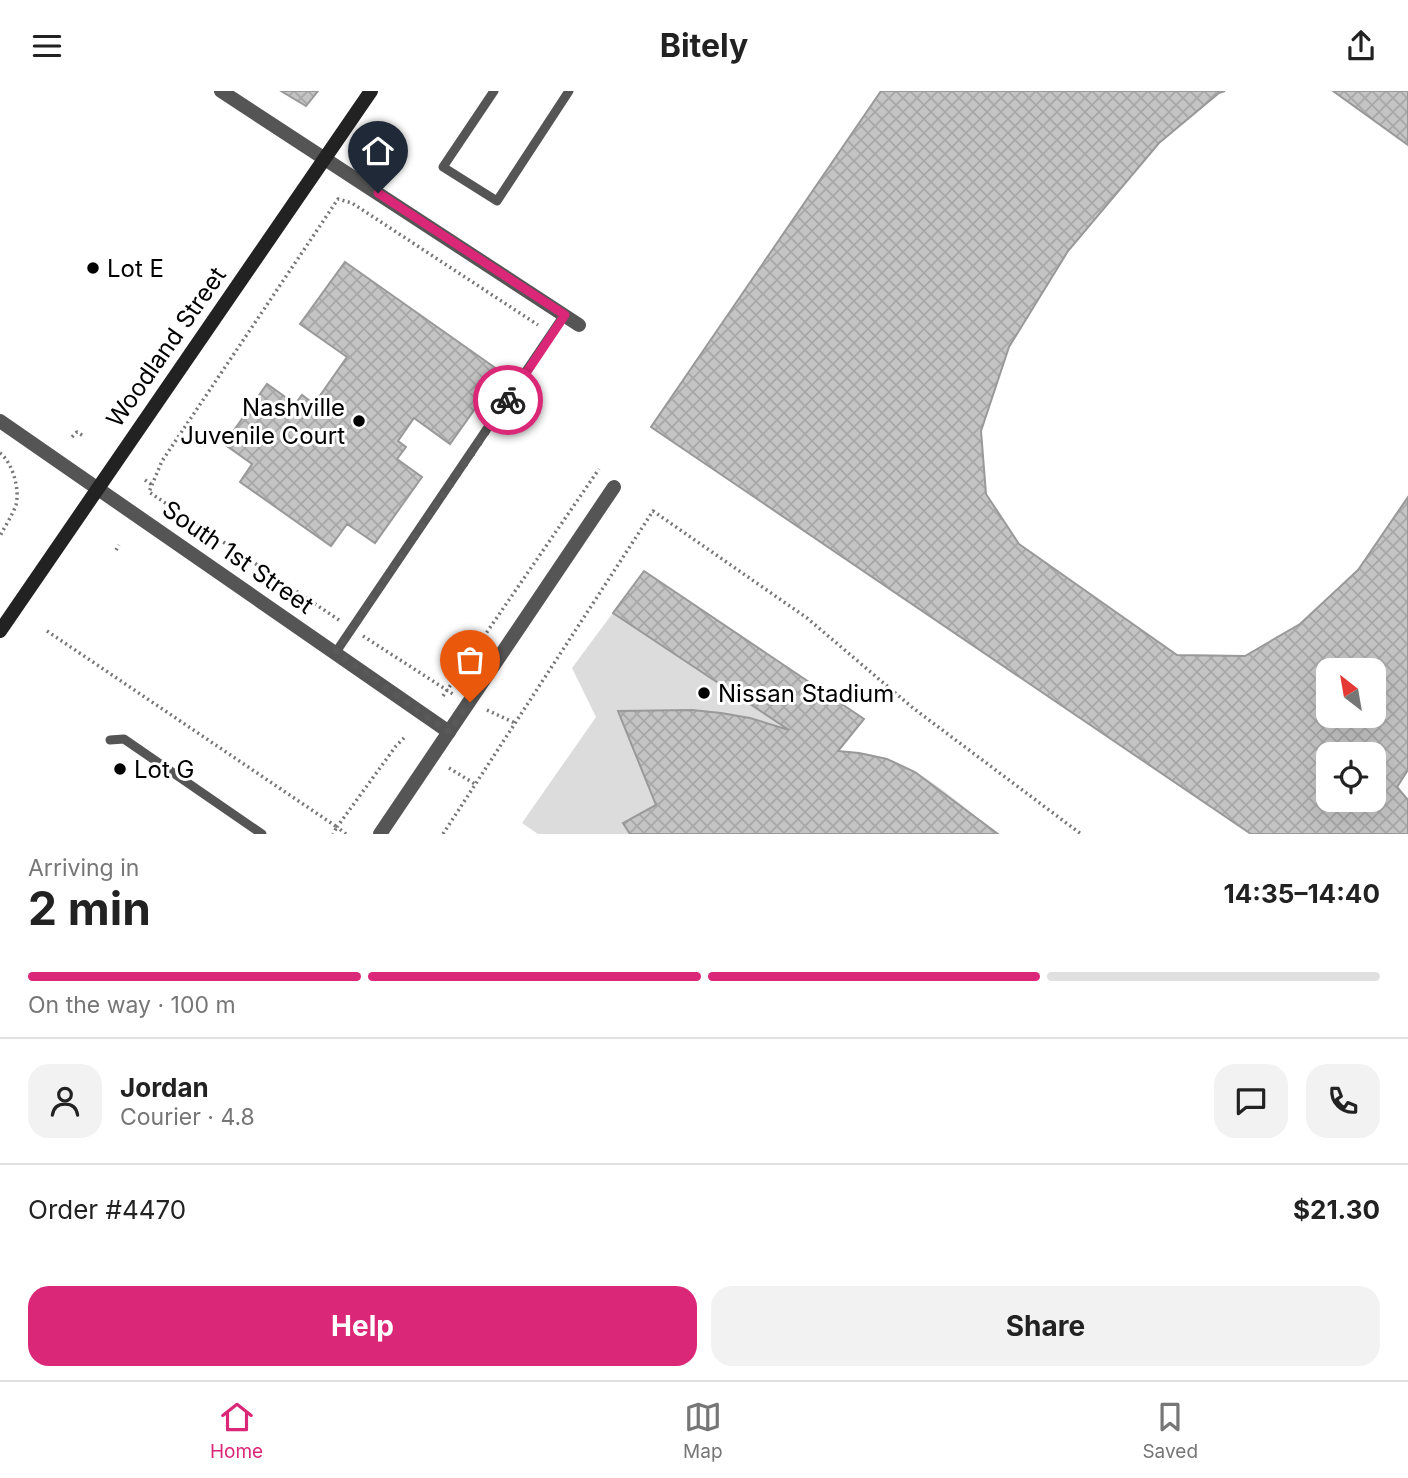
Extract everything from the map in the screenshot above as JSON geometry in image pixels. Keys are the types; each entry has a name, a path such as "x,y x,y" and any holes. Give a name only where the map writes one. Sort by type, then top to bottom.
{"main road":[{"name":"Woodland Street","path":"0,631 371,91"}],"street":[{"path":"221,91 579,325"},
{"name":"South 1st Street","path":"0,421 449,732"},
{"path":"380,834 614,487"}],"lane":[{"path":"492,91 443,167 497,201 569,91"},
{"path":"336,652 463,469 565,315"},
{"path":"110,740 124,739 262,834"}],"path":[{"path":"454,694 352,629 149,492 162,461 338,199 352,204 551,334"},
{"path":"72,437 77,432 85,437"},
{"path":"0,453 16,476 17,503 0,536"},
{"path":"443,696 599,469"},
{"path":"145,480 152,485"},
{"path":"443,834 653,511 807,618 913,708 1081,834"},
{"path":"47,631 346,834"},
{"path":"487,710 515,723"},
{"path":"333,834 404,738 408,743"},
{"path":"449,768 475,784"}],"shaded area":[{"name":"Nissan Stadium","path":"644,571 864,719 838,751 875,755 916,772 998,834 538,834 522,823 596,717 572,668"}],"building":[{"path":"281,91 318,91 306,106"},
{"path":"881,91 1225,91 1219,93 1159,143 1068,251 1009,347 981,431 986,494 1019,544 1177,655 1245,656 1300,624 1358,570 1408,497 1408,770 1397,787 1408,800 1408,834 1251,834 651,427"},
{"path":"1333,91 1408,91 1408,145"},
{"path":"345,262 501,372 450,444 414,418 398,441 406,447 397,459 422,477 375,543 347,524 331,546 240,482 252,464 224,444 267,384 295,404 302,395 314,404 347,357 300,324"},
{"name":"Nissan Stadium","path":"644,571 864,719 838,751 887,759 915,772 998,834 630,834 623,823 656,805 618,711 692,710 721,713 750,718 789,730 613,613"}],"way so far":[{"path":"470,702 449,732 336,652 508,400"}],"place":[{"name":"Lot E","path":"93,268"},
{"name":"Nashville Juvenile Court","path":"359,421"},
{"name":"Nissan Stadium","path":"704,693"},
{"name":"Lot G","path":"120,769"}],"route":[{"path":"378,193 565,315 508,400"}]}
